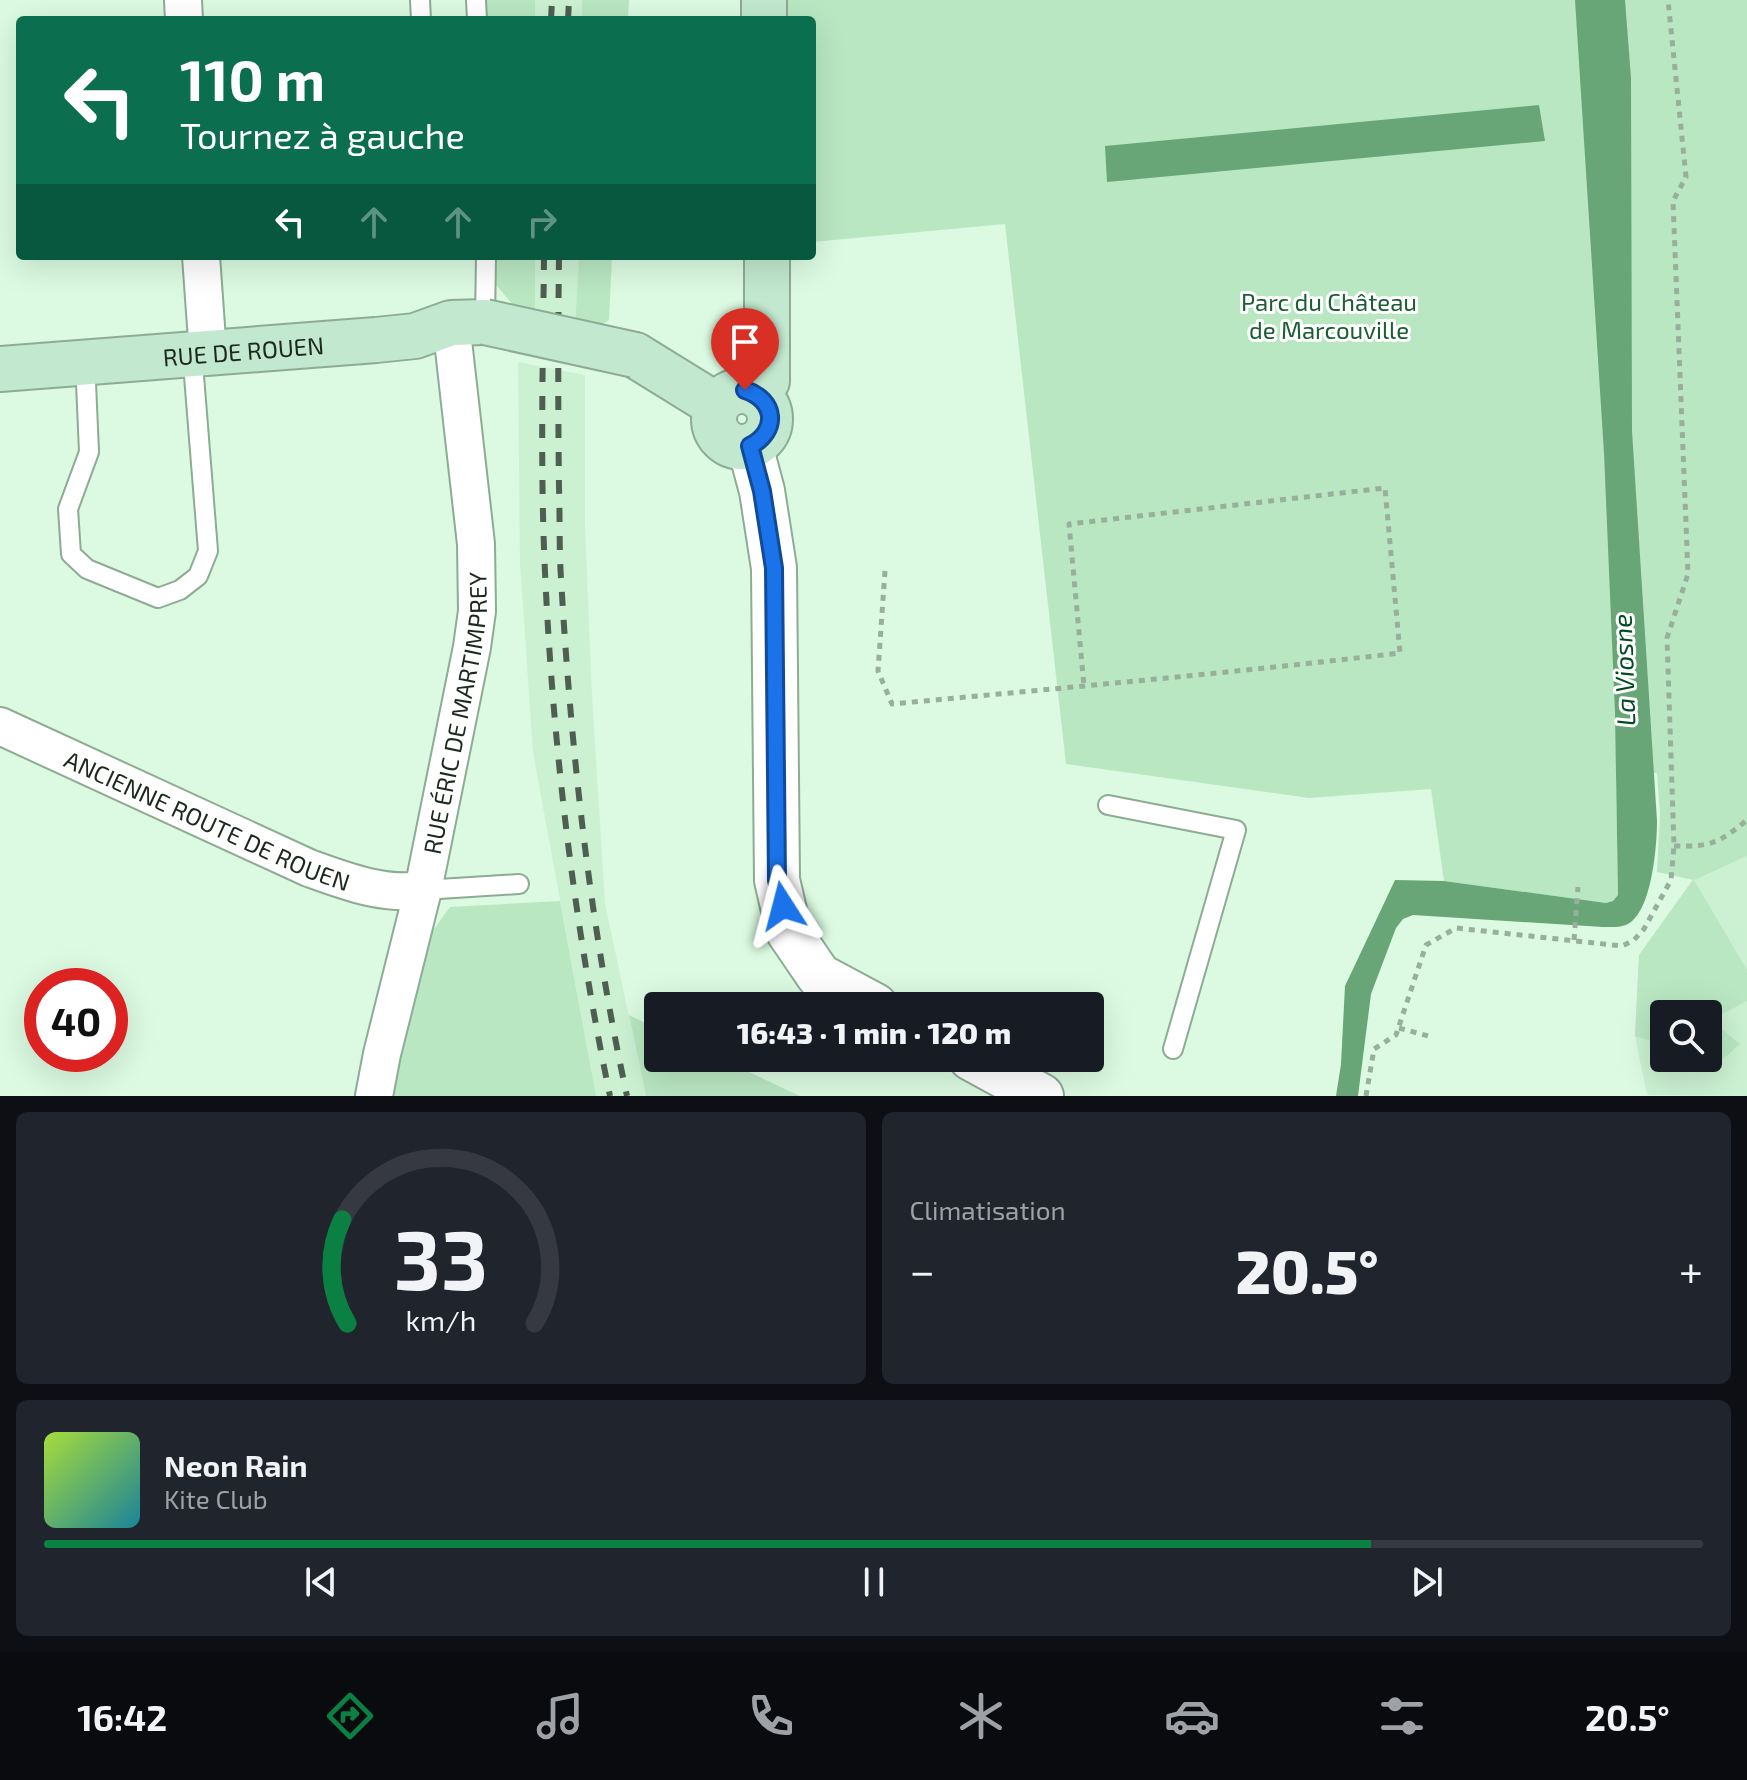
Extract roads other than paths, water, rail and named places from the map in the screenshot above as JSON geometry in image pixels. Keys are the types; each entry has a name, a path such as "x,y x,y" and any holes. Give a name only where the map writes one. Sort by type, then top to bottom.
{"main road":[{"path":"750,446 728,444 719,437 713,416 767,381 767,260"},
{"path":"0,350 84,353 199,345 412,317 468,323 635,355 736,399"},
{"path":"0,369 84,353"}],"street":[{"path":"199,345 201,260"},
{"name":"RUE ÉRIC DE MARTIMPREY","path":"374,1096 423,890 477,611 468,323"},
{"path":"750,446 762,491 774,568 777,880 789,932 819,976 849,992"},
{"name":"ANCIENNE ROUTE DE ROUEN","path":"0,726 309,868 366,886 423,890"},
{"path":"997,1072 1041,1096"}],"lane":[{"path":"468,323 485,260"},
{"path":"84,353 89,452 68,509 71,554 87,569 158,598 180,590 198,576 208,551 199,345"},
{"path":"1108,805 1236,830 1173,1049"},
{"path":"423,890 519,884"}],"water":[{"name":"La Viosne","path":"1575,0 1625,0 1631,78 1632,431 1657,821 1652,877 1643,906 1636,917 1619,927 1413,915 1403,919 1396,928 1371,994 1358,1096 1336,1096 1345,986 1395,880 1444,881 1606,903 1618,895 1615,713 1604,453"},
{"path":"1539,105 1545,141 1107,182 1105,146"}],"railway":[{"path":"551,16 552,0"},
{"path":"568,16 569,0"},
{"path":"544,260 543,493 553,704 576,901 610,1096"},
{"path":"559,260 560,555 570,708 592,903 627,1096"}],"park label":[{"name":"Parc du Château de Marcouville","path":"1329,315"}]}
